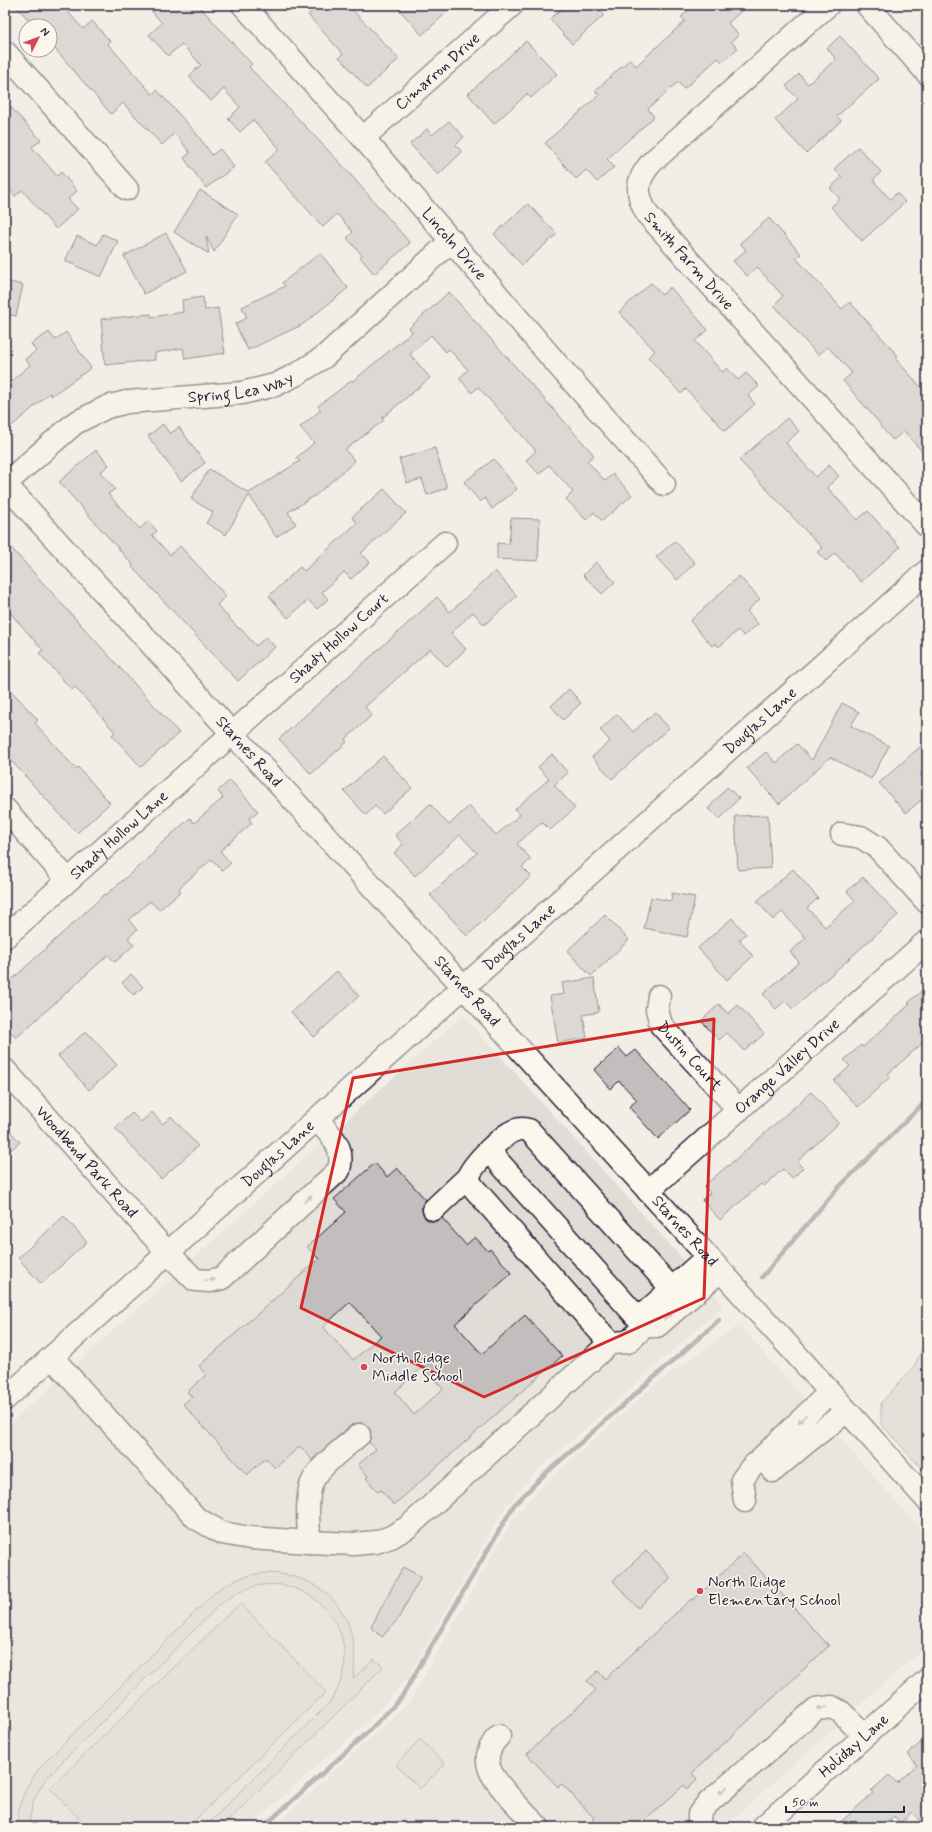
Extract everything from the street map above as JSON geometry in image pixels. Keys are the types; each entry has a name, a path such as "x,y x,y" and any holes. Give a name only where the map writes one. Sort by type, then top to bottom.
{"street":[{"name":"Lincoln Drive","path":"243,5 364,138 557,364 664,484"},
{"name":"Cimarron Drive","path":"364,138 512,5"},
{"name":"Smith Farm Drive","path":"828,5 652,162 645,170 639,181 638,191 641,202 647,214 927,526"},
{"path":"867,5 927,73"},
{"path":"5,52 128,189"},
{"name":"Spring Lea Way","path":"5,484 75,423 107,407 127,402 242,393 275,385 297,374 324,357 452,240"},
{"name":"Starnes Road","path":"5,484 464,987 927,1500"},
{"name":"Shady Hollow Court","path":"233,734 445,543"},
{"name":"Douglas Lane","path":"5,1399 927,571"},
{"name":"Shady Hollow Lane","path":"5,937 233,734"},
{"path":"5,809 68,880"},
{"path":"842,834 861,837 877,846 927,902"},
{"name":"Orange Valley Drive","path":"648,1191 927,941"},
{"name":"Dustin Court","path":"659,996 657,1009 662,1025 739,1110"},
{"name":"Woodbend Park Road","path":"5,1070 168,1253 195,1280 210,1281 222,1278 339,1170 342,1159 339,1146 317,1120"},
{"path":"434,1209 468,1177 475,1164 510,1133 523,1128 529,1130 672,1289"},
{"path":"489,1151 645,1326"},
{"path":"468,1177 472,1186 610,1343"},
{"path":"645,1326 645,1314 672,1289 714,1264"},
{"path":"52,1357 196,1518 222,1533 250,1538 309,1542 354,1544 376,1542 391,1537 408,1528 610,1343 628,1342 645,1326 657,1326 714,1264"},
{"path":"745,1501 742,1480 750,1469 830,1392"},
{"path":"773,1471 847,1411"},
{"path":"309,1542 310,1488 315,1477 359,1435"},
{"name":"Holiday Lane","path":"762,1827 927,1680"},
{"path":"699,1827 699,1814 707,1804 816,1709 832,1706 841,1712 865,1735"},
{"path":"499,1736 493,1742 488,1754 489,1767 496,1781 538,1827"}],"highlighted area":[{"path":"714,1019 704,1298 484,1397 301,1308 353,1078"}],"shaded area":[{"name":"North Ridge Middle School","path":"463,1015 724,1305 534,1474 505,1507 408,1677 375,1715 249,1827 5,1827 5,1428"},
{"name":"North Ridge Elementary School","path":"739,1325 927,1536 927,1645 724,1827 273,1827 409,1702 513,1519 537,1491 653,1386"},
{"path":"927,1336 927,1474 881,1424 881,1403 915,1365"},
{"path":"264,1573 286,1575 305,1581 322,1590 336,1603 346,1618 352,1637 355,1657 353,1679 374,1659 383,1667 222,1827 205,1827 327,1705 342,1678 344,1651 337,1626 322,1605 300,1590 274,1584 246,1589 217,1607 51,1773 35,1798 29,1827 17,1827 21,1800 33,1776 45,1762 214,1593 238,1579"},
{"path":"240,1603 326,1692 188,1827 87,1827 50,1788"},
{"path":"420,1739 445,1764 420,1789 396,1765"}],"building":[{"path":"15,5 62,5 83,29 92,21 110,41 107,43 152,94 157,90 196,133 212,155 220,149 234,167 206,188 184,158 190,153 175,133 162,145 123,103 111,114 58,52 58,18 27,18"},
{"path":"146,5 198,5 252,64 249,67 343,166 410,243 374,274 360,257 362,255 347,238 353,232 337,214 323,227 265,162 280,149 253,120 240,132 228,119 240,107 224,89 211,101 189,76 201,65 182,44 168,56 149,35 162,23"},
{"path":"320,5 348,5 399,59 367,88 339,57 343,54 308,15"},
{"path":"395,5 455,5 422,35"},
{"path":"566,5 595,5 604,15 572,44 550,19"},
{"path":"694,5 748,5 728,23 739,35 731,42 738,48 722,62 718,58 684,89 678,82 648,109 654,117 607,159 614,167 597,182 586,170 576,179 545,143 599,95 595,91 630,59 636,66 685,21 681,17"},
{"path":"840,36 879,79 837,116 841,121 806,153 775,120 798,99 786,86 799,74 808,84 836,59 827,48"},
{"path":"526,41 557,74 531,98 527,94 494,124 468,94"},
{"path":"5,101 41,140 32,147 57,176 61,172 77,191 68,199 78,209 56,229 22,190 15,196 5,185"},
{"path":"449,121 464,137 456,145 462,152 438,175 410,144 427,129 432,135"},
{"path":"858,147 881,172 873,180 890,199 897,193 905,202 862,241 831,207 840,199 830,188 842,177 834,169"},
{"path":"200,190 238,214 214,252 206,236 209,254 174,232"},
{"path":"528,204 557,234 522,265 494,234"},
{"path":"769,218 801,254 796,258 842,309 850,302 898,356 895,358 927,394 927,457 904,431 893,440 880,426 881,425 843,381 852,373 828,347 818,355 806,342 774,305 783,296 757,267 747,276 733,261 746,250 740,243"},
{"path":"166,233 187,271 144,294 124,256"},
{"path":"103,234 118,241 101,277 65,261 77,236 97,245"},
{"path":"320,253 348,288 302,325 248,350 235,324 247,318 242,307 285,286 282,283"},
{"path":"5,281 23,285 16,316 5,314"},
{"path":"651,283 662,295 670,287 708,330 695,341 722,372 727,368 738,380 746,373 759,386 748,396 755,404 725,431 686,389 681,394 648,357 655,351 619,312"},
{"path":"449,292 594,455 587,461 605,481 613,474 632,495 602,521 594,512 586,520 566,499 573,492 549,465 539,474 526,460 536,451 478,387 472,393 459,378 468,370 449,349 446,352 431,335 410,354 430,378 382,418 384,420 345,450 355,461 316,495 288,512 296,524 276,537 249,495 226,535 206,523 213,512 191,499 209,469 249,493 300,461 296,458 314,443 300,427 321,410 318,406 352,380 353,381 412,332 409,328"},
{"path":"203,297 205,310 218,308 225,353 185,359 183,348 155,353 155,360 105,365 101,319 151,314 151,317 183,312 182,300"},
{"path":"49,332 55,340 66,332 91,368 51,396 50,393 5,432 5,386 30,365 25,359 36,351 31,344"},
{"path":"787,418 799,431 786,443 816,477 829,465 839,476 827,487 857,520 868,511 900,547 861,582 835,553 826,561 817,552 822,548 739,460"},
{"path":"163,424 170,434 179,427 205,463 181,481 148,436"},
{"path":"435,448 447,488 427,495 422,479 407,483 399,459"},
{"path":"96,450 109,465 100,472 115,489 108,494 140,529 148,521 157,531 152,535 170,555 180,546 226,596 217,605 256,646 266,637 275,647 238,681 132,567 133,565 59,482"},
{"path":"494,459 517,489 492,509 485,498 480,502 464,482"},
{"path":"384,489 406,513 361,553 370,562 351,579 344,572 322,592 328,599 317,609 308,600 288,618 269,596 300,567 304,571 357,523 352,517"},
{"path":"511,518 540,519 538,561 497,559 497,543 509,544"},
{"path":"5,541 179,733 141,767 112,735 115,732 75,687 72,690 39,653 43,650 5,607"},
{"path":"675,541 695,563 677,580 656,557"},
{"path":"596,562 615,582 602,594 583,575"},
{"path":"495,571 517,596 484,625 473,612 451,633 466,649 447,667 430,649 365,707 372,715 345,740 347,742 311,774 279,739 437,597 450,612"},
{"path":"739,576 760,599 747,611 758,624 744,636 738,630 719,647 715,643 712,646 690,621"},
{"path":"5,684 38,720 35,723 76,769 78,767 110,803 77,833 5,754"},
{"path":"569,689 581,703 563,720 551,706"},
{"path":"842,703 859,712 851,726 889,746 871,779 830,757 779,804 747,768 766,752 776,763 797,744 812,760"},
{"path":"655,712 669,728 612,779 592,757 610,741 600,730 617,714 633,732"},
{"path":"921,746 927,753 927,768 920,774 927,782 927,795 906,813 879,783"},
{"path":"552,754 568,773 554,785 575,808 550,830 542,822 517,844 531,859 522,867 531,876 467,936 430,895 477,853 460,835 415,876 394,853 403,844 395,835 430,804 449,825 469,806 496,835 520,815 515,809 549,779 538,767"},
{"path":"383,756 412,788 383,814 375,806 366,815 344,791"},
{"path":"230,780 258,811 249,819 252,823 220,851 231,863 222,871 212,859 179,888 181,891 159,910 150,901 129,920 137,930 128,938 134,945 115,962 108,955 16,1038 5,1025 5,986 105,894 106,895 155,852 154,850 190,818 194,823 223,798 218,791"},
{"path":"727,787 739,798 720,819 708,809"},
{"path":"768,815 771,868 738,870 735,816"},
{"path":"793,869 818,898 807,908 825,927 855,901 847,891 863,877 898,915 793,1009 785,1001 776,1009 763,994 799,962 790,952 806,938 782,912 773,920 757,901"},
{"path":"672,893 695,897 687,937 644,928 651,897 671,901"},
{"path":"605,915 629,940 591,976 567,951"},
{"path":"732,918 746,934 739,940 753,956 727,980 698,948"},
{"path":"337,971 359,996 314,1037 291,1012"},
{"path":"131,974 143,987 134,995 122,983"},
{"path":"594,978 599,1012 583,1015 587,1038 558,1043 550,996 564,994 562,983"},
{"path":"927,986 927,1039 888,1074 890,1077 858,1107 834,1081 850,1066 844,1060 861,1045 863,1047 910,1004 908,1003"},
{"path":"719,1004 728,1014 738,1005 764,1034 744,1051 727,1033 719,1040 701,1021"},
{"path":"86,1031 117,1065 89,1090 58,1056"},
{"path":"619,1048 627,1057 636,1050 690,1110 658,1139 629,1107 637,1100 619,1081 611,1089 594,1070"},
{"path":"811,1092 839,1123 797,1162 803,1168 792,1179 783,1169 764,1186 761,1184 720,1220 702,1200 710,1193 704,1186"},
{"path":"152,1112 163,1124 171,1116 198,1146 161,1179 115,1128 132,1113 141,1122"},
{"path":"5,1126 20,1142 5,1155"},
{"path":"375,1163 387,1177 397,1168 426,1200 422,1205 422,1211 425,1218 430,1221 436,1221 442,1218 466,1245 475,1237 488,1251 490,1249 512,1273 455,1324 482,1354 525,1315 562,1356 394,1505 381,1490 378,1492 366,1478 368,1476 358,1465 376,1449 369,1442 371,1432 364,1423 351,1425 312,1460 300,1446 275,1468 266,1458 247,1475 183,1404 192,1397 187,1392 206,1375 199,1366 319,1259 307,1247 346,1212 334,1199","holes":["350,1302 381,1336 353,1360 323,1327","423,1367 443,1389 414,1415 395,1392"]},
{"path":"64,1216 87,1242 41,1284 18,1258"},
{"path":"646,1551 671,1578 638,1608 613,1581"},
{"path":"744,1553 829,1646 692,1773 697,1779 687,1789 684,1785 638,1827 598,1827 592,1820 594,1818 562,1784 558,1787 527,1754 596,1690 587,1681 598,1671 605,1679 691,1599 693,1600"},
{"path":"403,1567 421,1577 398,1619 382,1637 371,1627"},
{"path":"927,1737 927,1827 925,1827 912,1812 900,1823 894,1816 881,1827 835,1827 873,1793 871,1791 889,1775 897,1783 917,1765 908,1754"}],"waterway":[{"path":"762,1277 837,1189 927,1100"},
{"path":"263,1827 367,1733 401,1698 514,1505 544,1475 719,1320"}],"place":[{"name":"North Ridge Middle School","path":"364,1367"},
{"name":"North Ridge Elementary School","path":"700,1591"}]}
